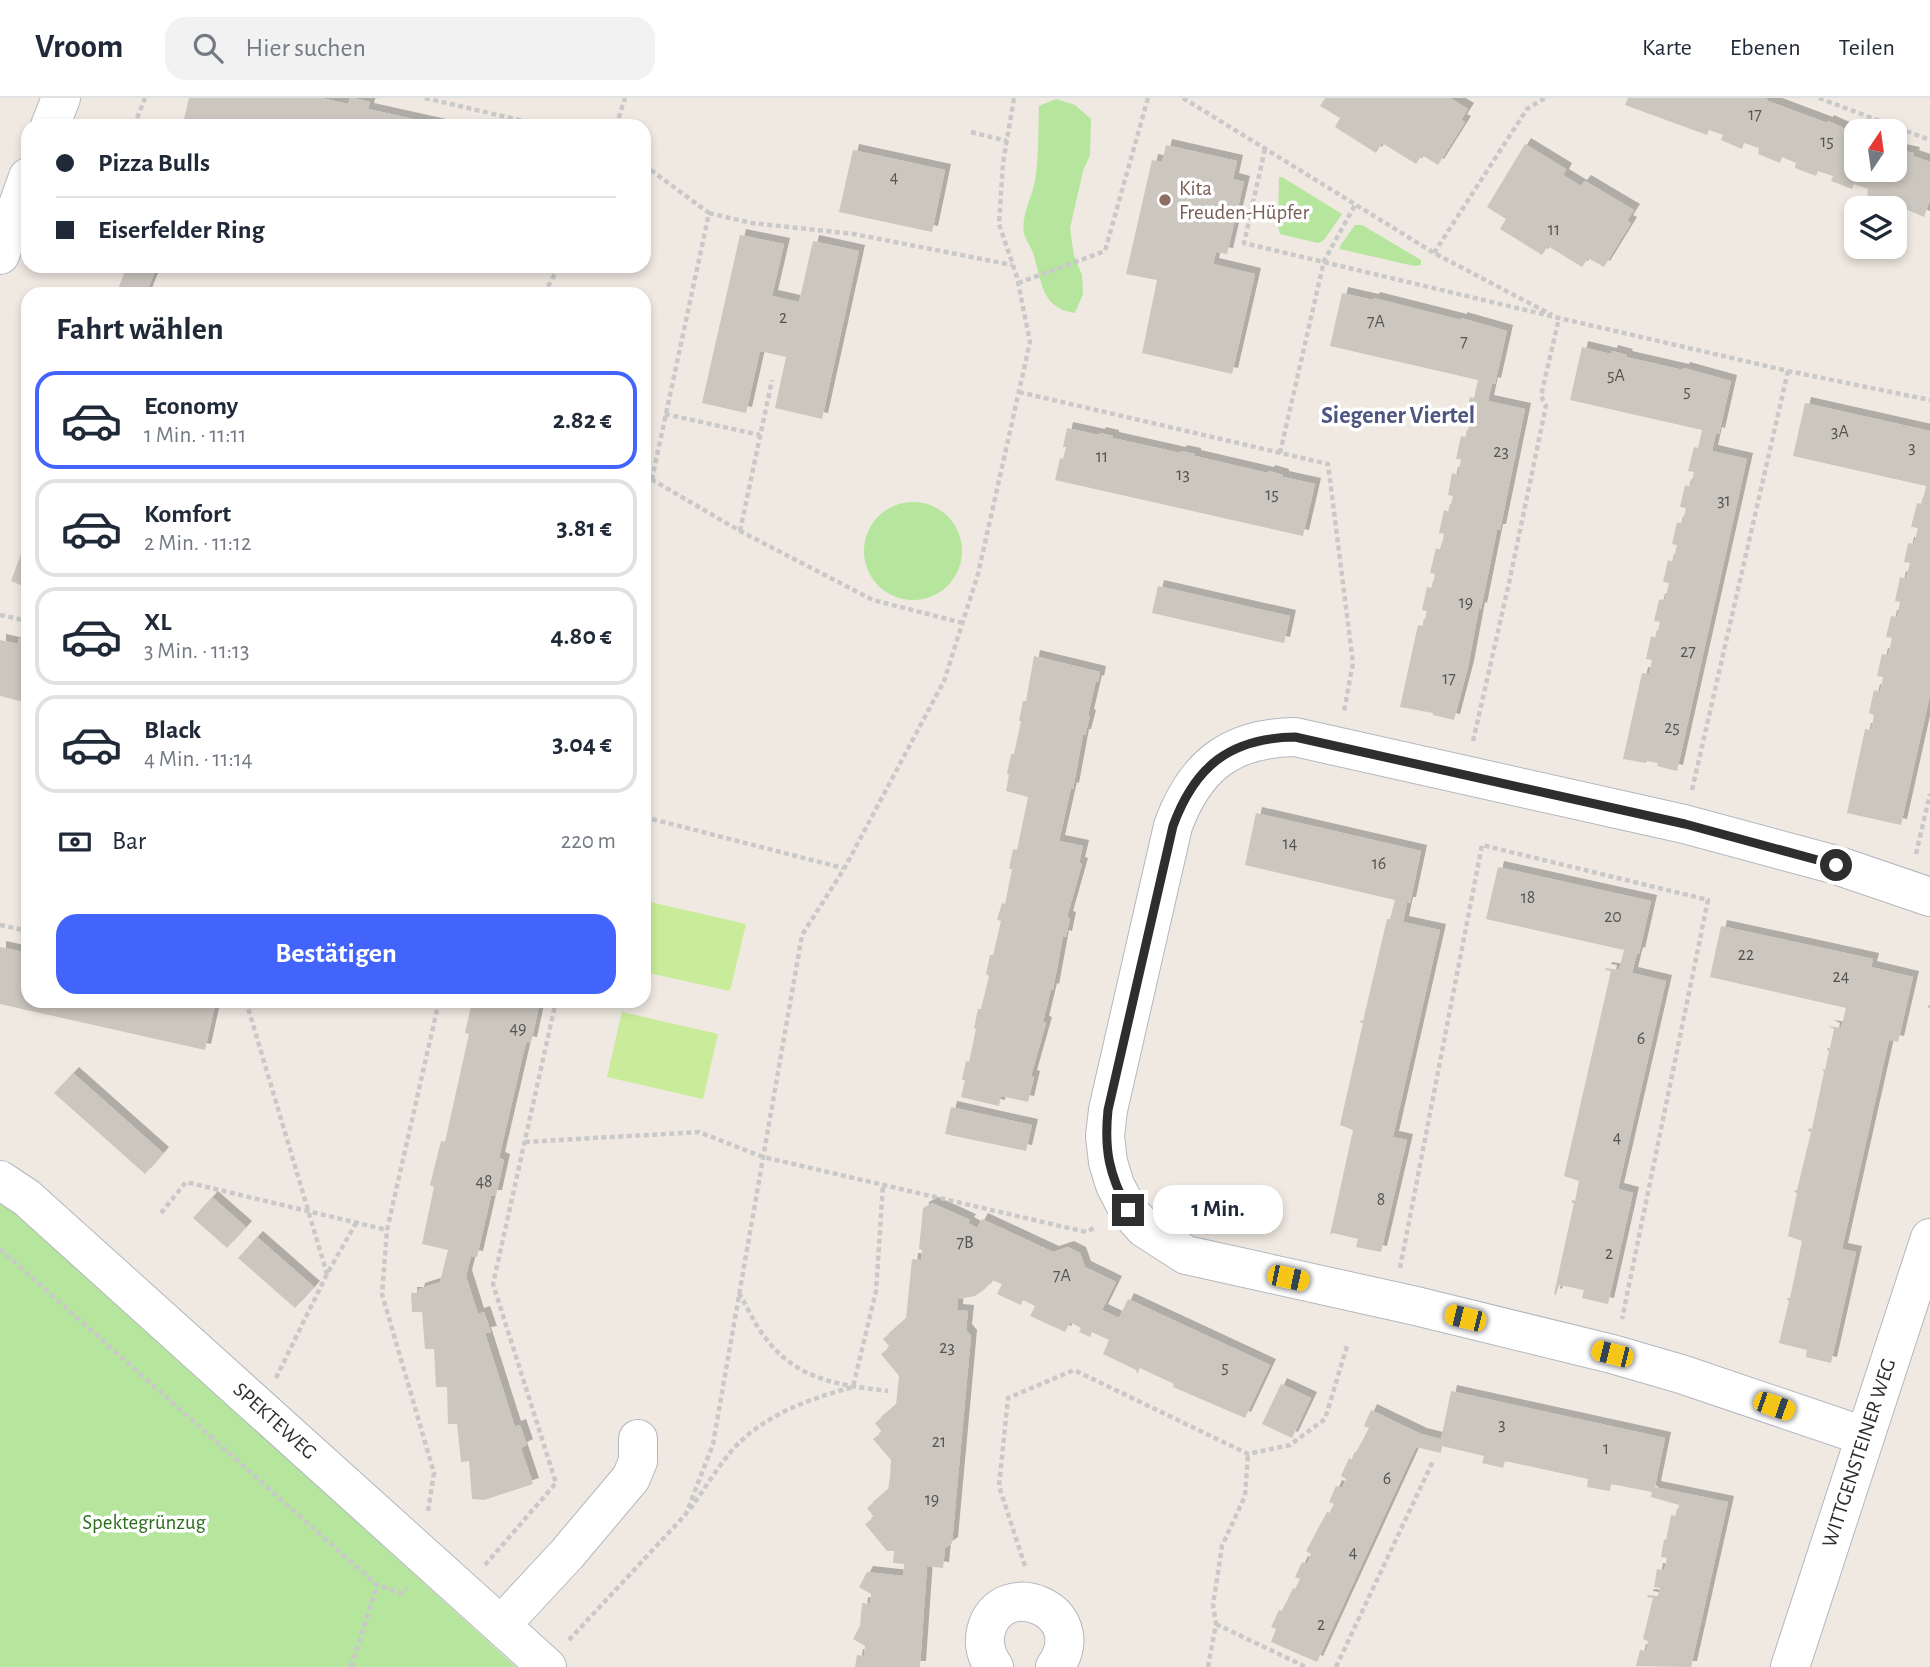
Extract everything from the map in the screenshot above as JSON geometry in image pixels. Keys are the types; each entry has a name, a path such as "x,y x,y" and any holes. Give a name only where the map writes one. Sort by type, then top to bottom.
{"street":[{"path":"53,119 61,98"},
{"path":"0,254 21,196"},
{"path":"1864,1436 1681,1374 1612,1354 1416,1306 1186,1255 1144,1228 1128,1210 1115,1185 1108,1162 1105,1136 1108,1110 1173,826 1182,801 1198,778 1222,755 1250,742 1295,737 1685,824 1836,865 1930,897"},
{"name":"SPEKTEWEG","path":"0,1180 27,1198 501,1625 556,1655"},
{"name":"WITTGENSTEINER WEG","path":"1790,1667 1930,1238"},
{"path":"501,1625 567,1554 631,1478 638,1461 638,1439"},
{"path":"994,1667 986,1653 986,1629 1001,1608 1025,1601 1049,1609 1058,1618 1063,1629 1067,1663"}],"path":[{"path":"137,119 145,98"},
{"path":"425,98 515,119"},
{"path":"618,119 625,98"},
{"path":"686,1514 713,1444 802,935 844,869 944,681 978,574 1030,342 1018,283 999,224 1003,163 1014,98"},
{"path":"1018,283 1105,251 1148,98"},
{"path":"1183,98 1434,253 1559,318"},
{"path":"1434,253 1527,109 1545,98"},
{"path":"1819,98 1930,141"},
{"path":"971,132 1007,141"},
{"path":"1265,149 1244,243 1788,371 1930,400"},
{"path":"651,170 709,213 761,224 854,234 1013,265"},
{"path":"1280,453 1324,261 1355,205"},
{"path":"709,213 652,479 740,531 873,600 962,623"},
{"path":"1473,741 1546,406 1541,396 1559,318"},
{"path":"1689,804 1788,371"},
{"path":"740,531 772,380"},
{"path":"1019,392 1328,464 1353,663 1344,713"},
{"path":"665,414 761,435"},
{"path":"0,615 21,620"},
{"path":"1915,856 1930,794"},
{"path":"651,819 844,869"},
{"path":"1399,1272 1482,845 1708,900 1622,1322"},
{"path":"0,925 21,930"},
{"path":"248,1008 327,1274"},
{"path":"426,1519 432,1497 434,1473 382,1294 387,1230 437,1008"},
{"path":"482,1568 556,1483 493,1284 554,1008"},
{"path":"524,1142 699,1132 763,1157 1086,1232 1102,1223"},
{"path":"161,1213 186,1182 387,1230"},
{"path":"853,1387 876,1291 883,1185"},
{"path":"275,1381 327,1274 356,1223"},
{"path":"0,1249 377,1585 401,1593 434,1564"},
{"path":"739,1293 764,1336 788,1361 820,1380 888,1391"},
{"path":"1037,1603 999,1486 1008,1398 1074,1370 1248,1454 1290,1445 1325,1419 1347,1346"},
{"path":"556,1655 686,1514 740,1441 775,1415 816,1397 853,1387"},
{"path":"1208,1667 1216,1624 1213,1605 1222,1546 1245,1496 1248,1454"},
{"path":"1336,1667 1433,1461"},
{"path":"351,1667 377,1585"},
{"path":"1216,1624 1306,1667"}],"green space":[{"path":"1056,99 1075,105 1091,119 1090,155 1083,171 1070,228 1074,256 1082,275 1083,294 1075,313 1055,305 1044,291 1023,226 1036,172 1039,106"},
{"path":"1279,177 1342,214 1324,240 1318,243 1280,234"},
{"path":"1355,225 1362,225 1421,260 1421,265 1414,266 1340,249"},
{"path":"913,502 932,505 948,516 959,532 962,551 959,570 948,586 932,597 913,600 894,597 878,586 867,570 864,551 867,532 878,516 894,505"},
{"path":"651,902 746,924 730,991 651,974"},
{"path":"622,1012 718,1034 703,1099 607,1077"},
{"name":"Spektegrünzug","path":"0,1201 14,1210 516,1667 0,1667"}],"building":[{"path":"189,98 321,98 348,104 350,98 353,98 370,102 368,109 413,119 184,119"},
{"path":"1325,98 1450,98 1468,109 1461,120 1465,122 1438,165 1422,155 1416,164 1382,143 1376,153 1335,127 1340,118 1320,106"},
{"path":"1628,98 1766,98 1844,128 1844,182 1908,182 1908,152 1930,162 1930,200 1924,217 1907,210 1907,196 1870,196 1867,195 1868,189 1854,184 1852,189 1831,181 1833,176 1818,171 1816,176 1795,168 1796,163 1782,157 1780,163 1758,154 1759,148 1744,143 1742,149 1721,140 1723,135 1709,130 1707,135 1625,105"},
{"path":"1525,144 1566,169 1563,175 1581,186 1585,181 1634,210 1627,221 1631,223 1604,267 1588,258 1582,267 1548,246 1542,255 1500,229 1506,219 1487,207"},
{"path":"1166,145 1237,161 1233,179 1244,182 1227,254 1216,252 1213,264 1255,274 1232,374 1142,353 1157,280 1126,274 1152,160 1162,162"},
{"path":"853,150 945,170 932,232 839,212"},
{"path":"740,235 784,244 772,296 799,302 813,241 859,251 822,419 775,408 786,357 760,351 746,413 702,403"},
{"path":"124,273 154,273 149,287 119,287"},
{"path":"1342,293 1461,318 1507,331 1495,384 1492,383 1488,401 1525,409 1500,530 1497,530 1454,720 1400,707 1418,625 1423,626 1427,611 1422,610 1427,587 1432,588 1435,574 1430,573 1436,548 1441,550 1444,534 1439,533 1444,510 1449,512 1453,496 1448,495 1452,473 1458,475 1461,459 1456,459 1461,436 1466,437 1470,423 1464,422 1470,397 1474,398 1478,380 1330,346"},
{"path":"1582,347 1611,354 1612,351 1627,355 1626,357 1683,370 1684,368 1731,381 1719,434 1716,433 1712,451 1747,459 1677,771 1657,766 1658,763 1623,759 1642,673 1649,674 1652,660 1646,659 1651,636 1656,638 1660,622 1654,621 1659,600 1665,599 1669,583 1663,582 1668,560 1673,562 1677,545 1672,544 1677,522 1682,524 1686,508 1680,507 1685,485 1690,487 1694,472 1688,471 1702,430 1570,400"},
{"path":"1805,403 1930,431 1930,695 1901,825 1847,813 1865,729 1871,730 1874,715 1869,713 1874,690 1880,692 1883,677 1877,676 1882,654 1888,655 1892,638 1886,637 1891,616 1897,617 1900,602 1895,601 1900,577 1906,579 1910,563 1904,562 1908,543 1914,544 1918,528 1911,527 1917,503 1922,504 1926,486 1793,456"},
{"path":"1067,428 1195,454 1315,484 1303,536 1055,480 1060,458 1063,459 1066,447 1063,447"},
{"path":"21,554 21,585 11,581"},
{"path":"1158,586 1290,616 1284,643 1152,613"},
{"path":"21,638 21,701 0,696 0,640 18,644"},
{"path":"1034,656 1100,672 1059,841 1083,846 1079,863 1082,864 1043,1022 1046,1023 1031,1076 1034,1077 1028,1102 1001,1096 999,1106 961,1097 965,1080 962,1080 966,1061 969,1062 978,1009 981,1009 989,976 986,974 990,955 993,955 1001,921 997,920 1002,903 1005,904 1013,849 1017,850 1028,797 1006,791 1011,754 1014,754"},
{"path":"1256,813 1421,851 1410,903 1407,903 1403,922 1440,930 1393,1137 1407,1140 1381,1252 1356,1247 1358,1239 1333,1233 1330,1235 1353,1130 1340,1125 1363,1023 1360,1023 1363,1021 1387,919 1390,919 1395,900 1245,865"},
{"path":"1498,867 1651,901 1632,973 1666,981 1618,1189 1633,1193 1608,1304 1582,1298 1584,1290 1559,1285 1556,1295 1554,1294 1574,1203 1572,1200 1575,1201 1579,1181 1564,1176 1611,971 1605,970 1619,970 1624,950 1486,919"},
{"path":"1721,926 1873,959 1871,967 1913,977 1898,1042 1889,1040 1842,1249 1856,1252 1831,1363 1806,1357 1807,1350 1779,1343 1789,1301 1786,1298 1790,1298 1802,1241 1788,1236 1797,1193 1794,1192 1797,1190 1811,1132 1808,1131 1809,1128 1812,1129 1824,1072 1822,1069 1825,1070 1829,1051 1827,1048 1830,1048 1834,1029 1828,1026 1841,1028 1846,1008 1710,977"},
{"path":"0,947 21,952 21,1008 214,1008 205,1050 0,1004"},
{"path":"470,1008 539,1008 531,1043 526,1042 499,1158 504,1160 496,1196 491,1196 477,1257 471,1256 466,1276 478,1314 484,1312 491,1332 485,1333 515,1427 520,1425 527,1445 521,1448 533,1484 484,1500 472,1499 469,1461 461,1462 457,1424 448,1424 447,1387 436,1387 434,1349 425,1349 422,1312 412,1312 411,1293 418,1293 419,1289 440,1282 448,1250 422,1244 434,1187 430,1185 441,1141 445,1142 469,1034 465,1033"},
{"path":"73,1073 163,1153 145,1174 54,1093"},
{"path":"951,1107 1032,1125 1026,1151 945,1134"},
{"path":"212,1197 246,1227 227,1248 193,1218"},
{"path":"932,1203 970,1220 968,1223 977,1228 982,1219 1053,1252 1068,1247 1080,1253 1085,1267 1116,1282 1102,1310 1119,1318 1128,1299 1270,1365 1245,1418 1173,1387 1174,1384 1140,1368 1137,1374 1136,1370 1103,1354 1109,1340 1092,1332 1090,1337 1079,1332 1081,1328 1070,1322 1065,1332 1030,1316 1035,1306 1023,1300 1021,1305 997,1294 1002,1284 992,1280 975,1296 958,1299 957,1310 968,1311 966,1330 971,1336 952,1543 945,1548 943,1568 927,1566 920,1667 855,1667 857,1655 864,1656 865,1646 853,1639 860,1626 862,1603 870,1604 871,1594 859,1587 867,1572 903,1576 904,1564 893,1563 894,1551 887,1551 865,1524 874,1517 867,1508 888,1490 890,1476 891,1460 873,1439 882,1432 875,1423 896,1405 899,1376 881,1354 890,1347 883,1339 906,1319 912,1259 921,1260 922,1250 919,1249 923,1208"},
{"path":"257,1237 314,1287 295,1308 238,1258"},
{"path":"1281,1384 1311,1398 1292,1438 1262,1424"},
{"path":"1451,1391 1665,1438 1655,1487 1728,1502 1691,1667 1636,1666 1640,1650 1646,1651 1648,1641 1643,1639 1653,1598 1647,1597 1658,1596 1660,1588 1654,1587 1657,1569 1664,1570 1667,1558 1661,1557 1664,1539 1666,1540 1671,1515 1676,1516 1679,1505 1651,1497 1652,1492 1611,1484 1610,1491 1587,1487 1588,1479 1505,1461 1503,1468 1482,1463 1484,1456 1442,1446 1441,1453 1416,1447 1317,1662 1271,1642 1276,1629 1271,1627 1300,1579 1295,1577 1302,1562 1307,1564 1311,1554 1306,1551 1327,1512 1330,1513 1334,1504 1329,1502 1336,1486 1342,1488 1346,1479 1341,1476 1349,1458 1352,1460 1369,1428 1364,1426 1371,1410 1421,1434 1441,1439"}],"place":[{"name":"Kita Freuden-Hüpfer","path":"1165,200"}],"district":[{"name":"Siegener Viertel","path":"1398,416"}],"route":[{"path":"1128,1210 1115,1185 1108,1162 1105,1136 1108,1110 1173,826 1182,801 1198,778 1222,755 1236,748 1276,737 1295,737 1685,824 1836,865"}]}
